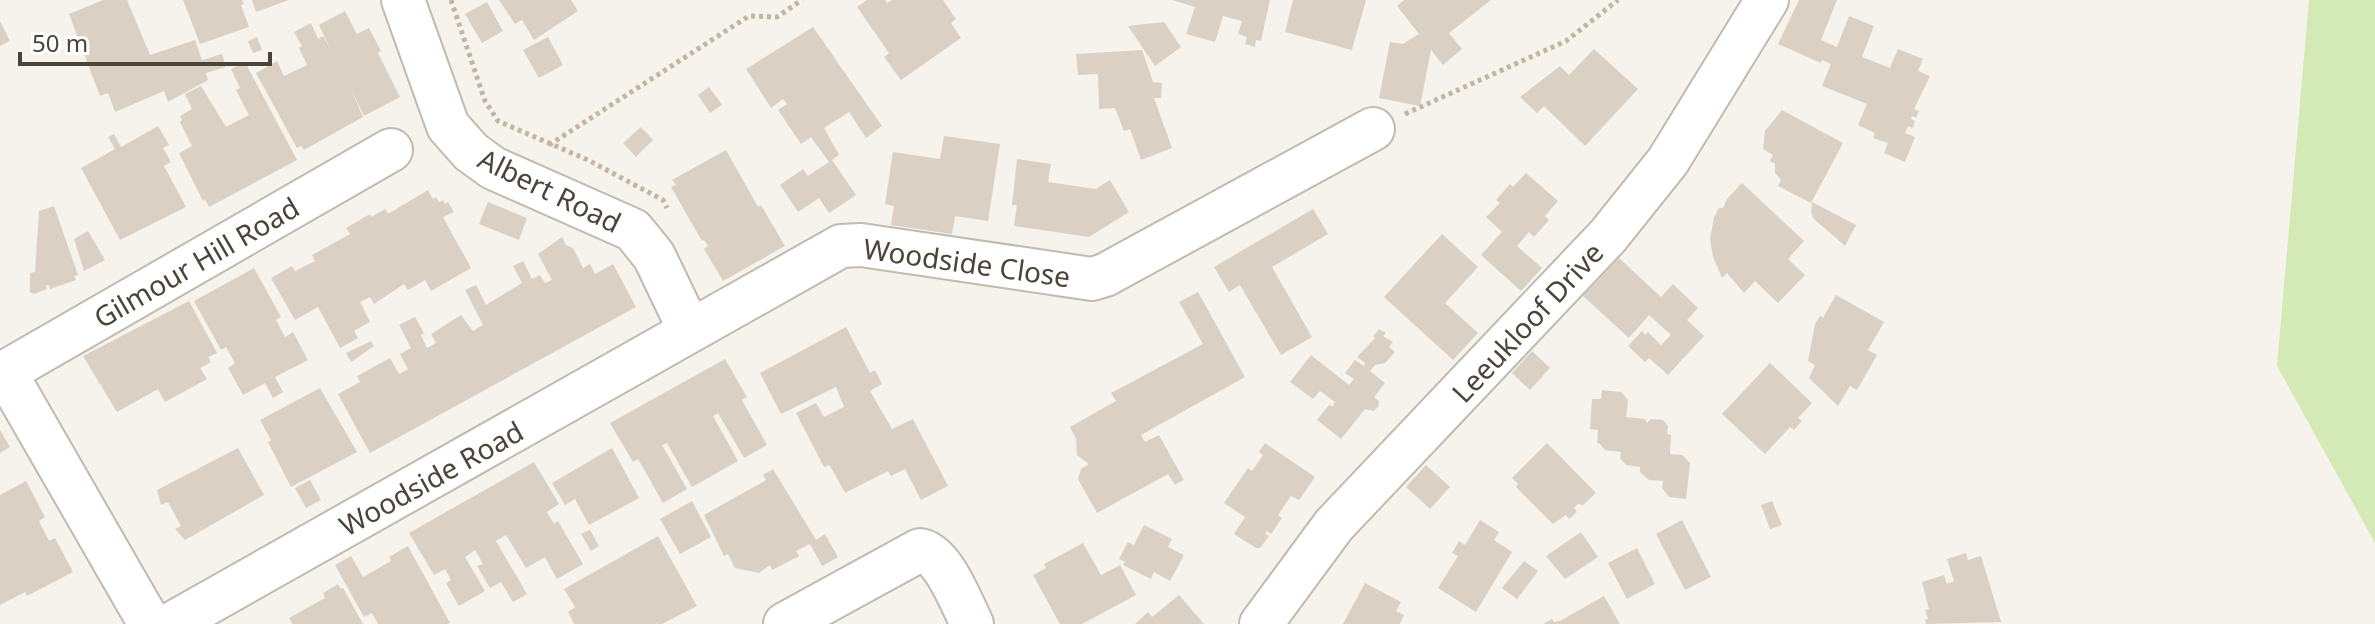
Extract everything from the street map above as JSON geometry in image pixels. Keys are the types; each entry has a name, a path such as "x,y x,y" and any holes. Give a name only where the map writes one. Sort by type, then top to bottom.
{"street":[{"name":"Albert Road","path":"403,0 448,126 458,139 493,168 633,230 654,256 690,331"},
{"name":"Leeukloof Drive","path":"1261,624 1334,525 1608,236 1642,196 1668,161 1767,0"},
{"name":"Woodside Close","path":"690,331 828,252 849,244 1092,279 1105,275 1373,129"},
{"name":"Gilmour Hill Road","path":"3,373 391,150"},
{"name":"Woodside Road","path":"171,624 690,331"},
{"path":"3,373 150,624"},
{"path":"785,624 912,552 928,551 941,564 972,624"}],"path":[{"path":"451,0 485,101 498,121 588,160"},
{"path":"549,145 749,16 777,17 802,0"},
{"path":"1373,129 1566,41 1618,0"}],"green space":[{"path":"2309,0 2375,0 2375,543 2277,366"}],"building":[{"path":"103,0 127,0 150,55 195,40 202,60 222,54 226,67 206,73 208,80 168,102 164,91 115,112 108,93 100,96 69,14"},
{"path":"183,0 242,0 249,27 200,44"},
{"path":"252,0 289,0 256,12"},
{"path":"499,0 571,0 578,11 534,40 522,20 515,24"},
{"path":"867,0 885,0 887,3 892,0 943,0 956,19 951,23 961,38 901,80 884,57 889,53 857,7"},
{"path":"1172,0 1270,0 1261,41 1256,40 1255,47 1245,44 1247,37 1238,34 1242,21 1223,16 1215,42 1186,34 1195,7"},
{"path":"1293,0 1366,0 1352,50 1285,32"},
{"path":"1404,0 1491,0 1449,33 1462,49 1443,65 1431,50 1420,106 1379,98 1390,42 1403,44 1419,34 1397,6"},
{"path":"1799,0 1837,0 1821,40 1837,47 1849,16 1874,26 1862,57 1890,68 1898,49 1923,59 1918,71 1930,76 1914,109 1919,111 1916,118 1912,116 1911,119 1915,121 1913,128 1908,126 1905,133 1915,137 1905,162 1884,153 1888,143 1873,138 1875,133 1858,125 1867,104 1822,86 1831,64 1822,60 1821,63 1778,44"},
{"path":"487,2 503,31 482,43 465,14"},
{"path":"345,11 357,34 369,28 400,97 364,116 350,87 363,117 304,150 301,146 297,148 256,73 277,61 284,76 307,65 294,32 311,23 318,39 323,36 330,48 319,25"},
{"path":"0,21 10,41 0,46"},
{"path":"1164,22 1181,47 1155,66 1128,26"},
{"path":"813,27 882,126 866,138 849,112 824,128 839,155 832,160 856,195 829,213 819,198 798,212 780,185 803,169 808,176 829,162 811,137 801,144 778,110 787,104 783,99 771,108 746,69"},
{"path":"257,37 262,50 253,53 248,41"},
{"path":"548,37 563,65 539,78 523,50"},
{"path":"1594,49 1638,89 1585,146 1544,106 1537,113 1520,97 1560,66 1569,75"},
{"path":"1142,50 1153,82 1162,83 1161,98 1154,98 1172,148 1141,160 1130,129 1124,131 1115,108 1099,109 1098,74 1078,75 1076,54"},
{"path":"245,62 297,160 209,207 179,153 192,146 180,122 180,116 192,109 185,94 201,86 226,127 249,115 236,90 240,88 231,69"},
{"path":"709,87 722,105 710,113 698,95"},
{"path":"1782,110 1843,143 1811,203 1778,186 1781,180 1775,173 1775,164 1770,161 1773,155 1763,149 1765,131"},
{"path":"158,126 169,145 163,148 171,162 164,166 186,207 120,240 81,168 115,149 108,137 114,134 121,147"},
{"path":"641,127 653,140 636,157 623,143"},
{"path":"944,136 1000,144 988,221 955,216 952,234 891,225 894,206 885,204 893,152 940,159"},
{"path":"726,150 758,207 761,205 785,246 723,281 704,249 708,246 702,241 671,187 676,185 672,180"},
{"path":"1017,159 1051,164 1048,182 1096,189 1110,180 1129,212 1089,237 1014,226 1017,205 1012,205"},
{"path":"1526,173 1558,201 1545,216 1549,220 1534,237 1529,232 1517,246 1542,268 1521,291 1481,255 1502,232 1486,217 1500,203 1496,200 1510,184 1513,187"},
{"path":"1742,183 1804,241 1788,259 1805,275 1778,303 1755,281 1744,293 1727,273 1722,278 1713,257 1710,239 1714,218"},
{"path":"428,190 433,199 436,197 445,204 448,202 454,212 443,217 471,268 431,291 425,280 408,290 404,284 374,304 370,297 360,302 370,322 354,331 358,338 340,348 318,307 295,320 271,278 292,266 295,271 315,261 312,255 350,234 346,228 370,214 371,217 385,209 388,214"},
{"path":"488,202 527,218 519,240 479,224"},
{"path":"1812,202 1856,225 1845,246 1813,218"},
{"path":"54,206 78,275 74,276 76,280 50,289 46,285 47,289 34,294 30,292 30,273 35,272 39,211"},
{"path":"1313,209 1328,234 1272,267 1312,337 1281,355 1240,285 1229,292 1214,267"},
{"path":"88,231 105,260 84,271 74,239"},
{"path":"1442,234 1478,267 1445,303 1478,333 1453,360 1384,297"},
{"path":"562,237 566,245 573,248 583,268 590,264 595,274 613,264 636,307 370,453 338,394 360,382 357,376 390,358 399,374 408,369 400,354 411,348 399,325 415,317 424,333 421,335 427,348 436,343 431,334 461,315 473,331 483,325 465,290 476,285 486,305 522,283 513,266 523,261 532,279 540,275 545,283 552,280 538,254"},
{"path":"1619,258 1661,297 1673,284 1698,308 1687,320 1704,336 1668,375 1649,358 1645,362 1628,346 1642,331 1645,335 1648,332 1661,345 1671,335 1649,315 1629,338 1583,296"},
{"path":"254,268 281,317 276,320 285,337 293,332 308,360 275,377 283,392 273,398 265,383 243,395 228,368 235,363 226,347 221,350 194,301"},
{"path":"1198,292 1245,377 1141,435 1145,442 1159,435 1184,480 1175,485 1168,474 1097,513 1078,479 1081,469 1089,464 1077,455 1076,439 1070,427 1116,401 1111,393 1203,344 1179,302"},
{"path":"1836,295 1884,322 1868,350 1877,355 1857,390 1850,386 1838,406 1809,378 1815,365 1808,361 1815,324 1820,316 1823,318"},
{"path":"189,301 217,353 208,357 211,362 200,368 207,379 165,402 158,389 117,412 83,356"},
{"path":"846,327 870,373 875,370 882,384 870,391 892,429 913,419 948,486 921,500 905,469 891,476 888,471 845,493 829,465 824,467 796,413 816,403 824,417 844,407 836,387 781,414 760,373"},
{"path":"1379,329 1386,333 1383,336 1393,342 1389,347 1395,352 1385,363 1375,365 1370,371 1385,383 1374,397 1379,401 1378,407 1374,411 1365,409 1341,439 1317,420 1335,402 1320,391 1313,399 1290,382 1311,355 1349,385 1354,379 1345,373 1355,360 1364,366 1365,363 1357,357 1375,338 1373,336"},
{"path":"371,341 374,346 351,362 346,353"},
{"path":"1532,351 1550,368 1530,390 1512,373"},
{"path":"725,359 747,397 742,400 767,445 744,458 718,413 713,416 738,461 692,487 667,443 662,445 687,489 663,503 638,459 633,462 610,423"},
{"path":"1770,363 1812,403 1798,418 1802,421 1794,430 1790,427 1765,454 1722,414"},
{"path":"320,388 357,452 291,487 260,420"},
{"path":"1602,390 1621,392 1628,400 1626,417 1645,419 1647,423 1651,419 1663,420 1668,426 1670,454 1682,455 1690,463 1686,499 1669,497 1662,488 1663,481 1649,480 1640,472 1640,467 1626,465 1620,458 1621,452 1605,450 1597,443 1598,430 1590,429 1592,399 1601,399"},
{"path":"0,430 10,447 0,453"},
{"path":"1265,443 1315,477 1299,500 1291,496 1278,515 1282,518 1271,534 1267,531 1265,534 1269,536 1260,548 1256,548 1234,534 1245,517 1224,503 1248,468 1252,471 1263,455 1259,452"},
{"path":"1547,443 1596,493 1583,505 1578,504 1574,508 1577,512 1569,519 1566,515 1553,524 1516,487 1518,484 1512,478"},
{"path":"238,448 264,495 185,540 175,529 181,526 168,502 161,505 157,490"},
{"path":"612,448 639,498 589,525 575,499 565,505 552,483"},
{"path":"534,462 559,504 547,512 554,524 558,521 583,564 557,579 545,557 526,568 506,535 496,541 527,594 513,602 501,582 490,588 477,566 483,564 475,550 465,557 485,591 459,606 446,583 451,580 445,569 434,575 409,533"},
{"path":"1426,465 1450,487 1430,509 1406,487"},
{"path":"773,469 816,540 825,534 838,557 822,566 810,544 796,551 799,556 772,570 770,565 759,573 735,568 728,554 724,556 704,515 766,480 763,475"},
{"path":"310,480 321,500 306,508 295,488"},
{"path":"26,481 45,517 39,521 49,541 55,538 73,572 27,596 25,592 0,605 0,495"},
{"path":"692,501 711,537 680,554 660,519"},
{"path":"1772,501 1782,525 1770,529 1761,505"},
{"path":"1480,520 1499,532 1494,540 1512,552 1476,612 1438,588 1458,556 1452,553 1459,541 1465,545"},
{"path":"1682,520 1711,577 1685,590 1656,534"},
{"path":"1144,525 1172,539 1168,547 1184,555 1170,581 1154,572 1151,579 1123,565 1125,562 1119,559 1128,542 1134,545"},
{"path":"590,530 599,546 591,551 581,534"},
{"path":"1581,532 1598,557 1565,579 1546,556"},
{"path":"658,536 697,606 662,624 574,624 568,612 575,607 564,589"},
{"path":"1083,543 1101,575 1120,565 1136,595 1082,624 1060,624 1033,575 1046,568 1044,564"},
{"path":"408,546 450,623 378,624 372,613 364,617 335,565 351,556 363,577 391,561 389,557"},
{"path":"1637,548 1655,584 1627,599 1608,563"},
{"path":"1966,553 1968,560 1981,556 2001,622 1926,624 1925,610 1929,609 1922,582 1944,575 1947,584 1954,581 1947,559"},
{"path":"1524,561 1538,571 1517,599 1502,588"},
{"path":"1365,583 1401,602 1396,611 1404,615 1400,624 1343,624"},
{"path":"338,584 363,624 292,624 289,618 325,598 323,593"},
{"path":"1179,595 1204,624 1135,624 1148,612 1152,617"},
{"path":"1604,596 1620,624 1543,624 1552,619 1554,622 1560,621"}]}
